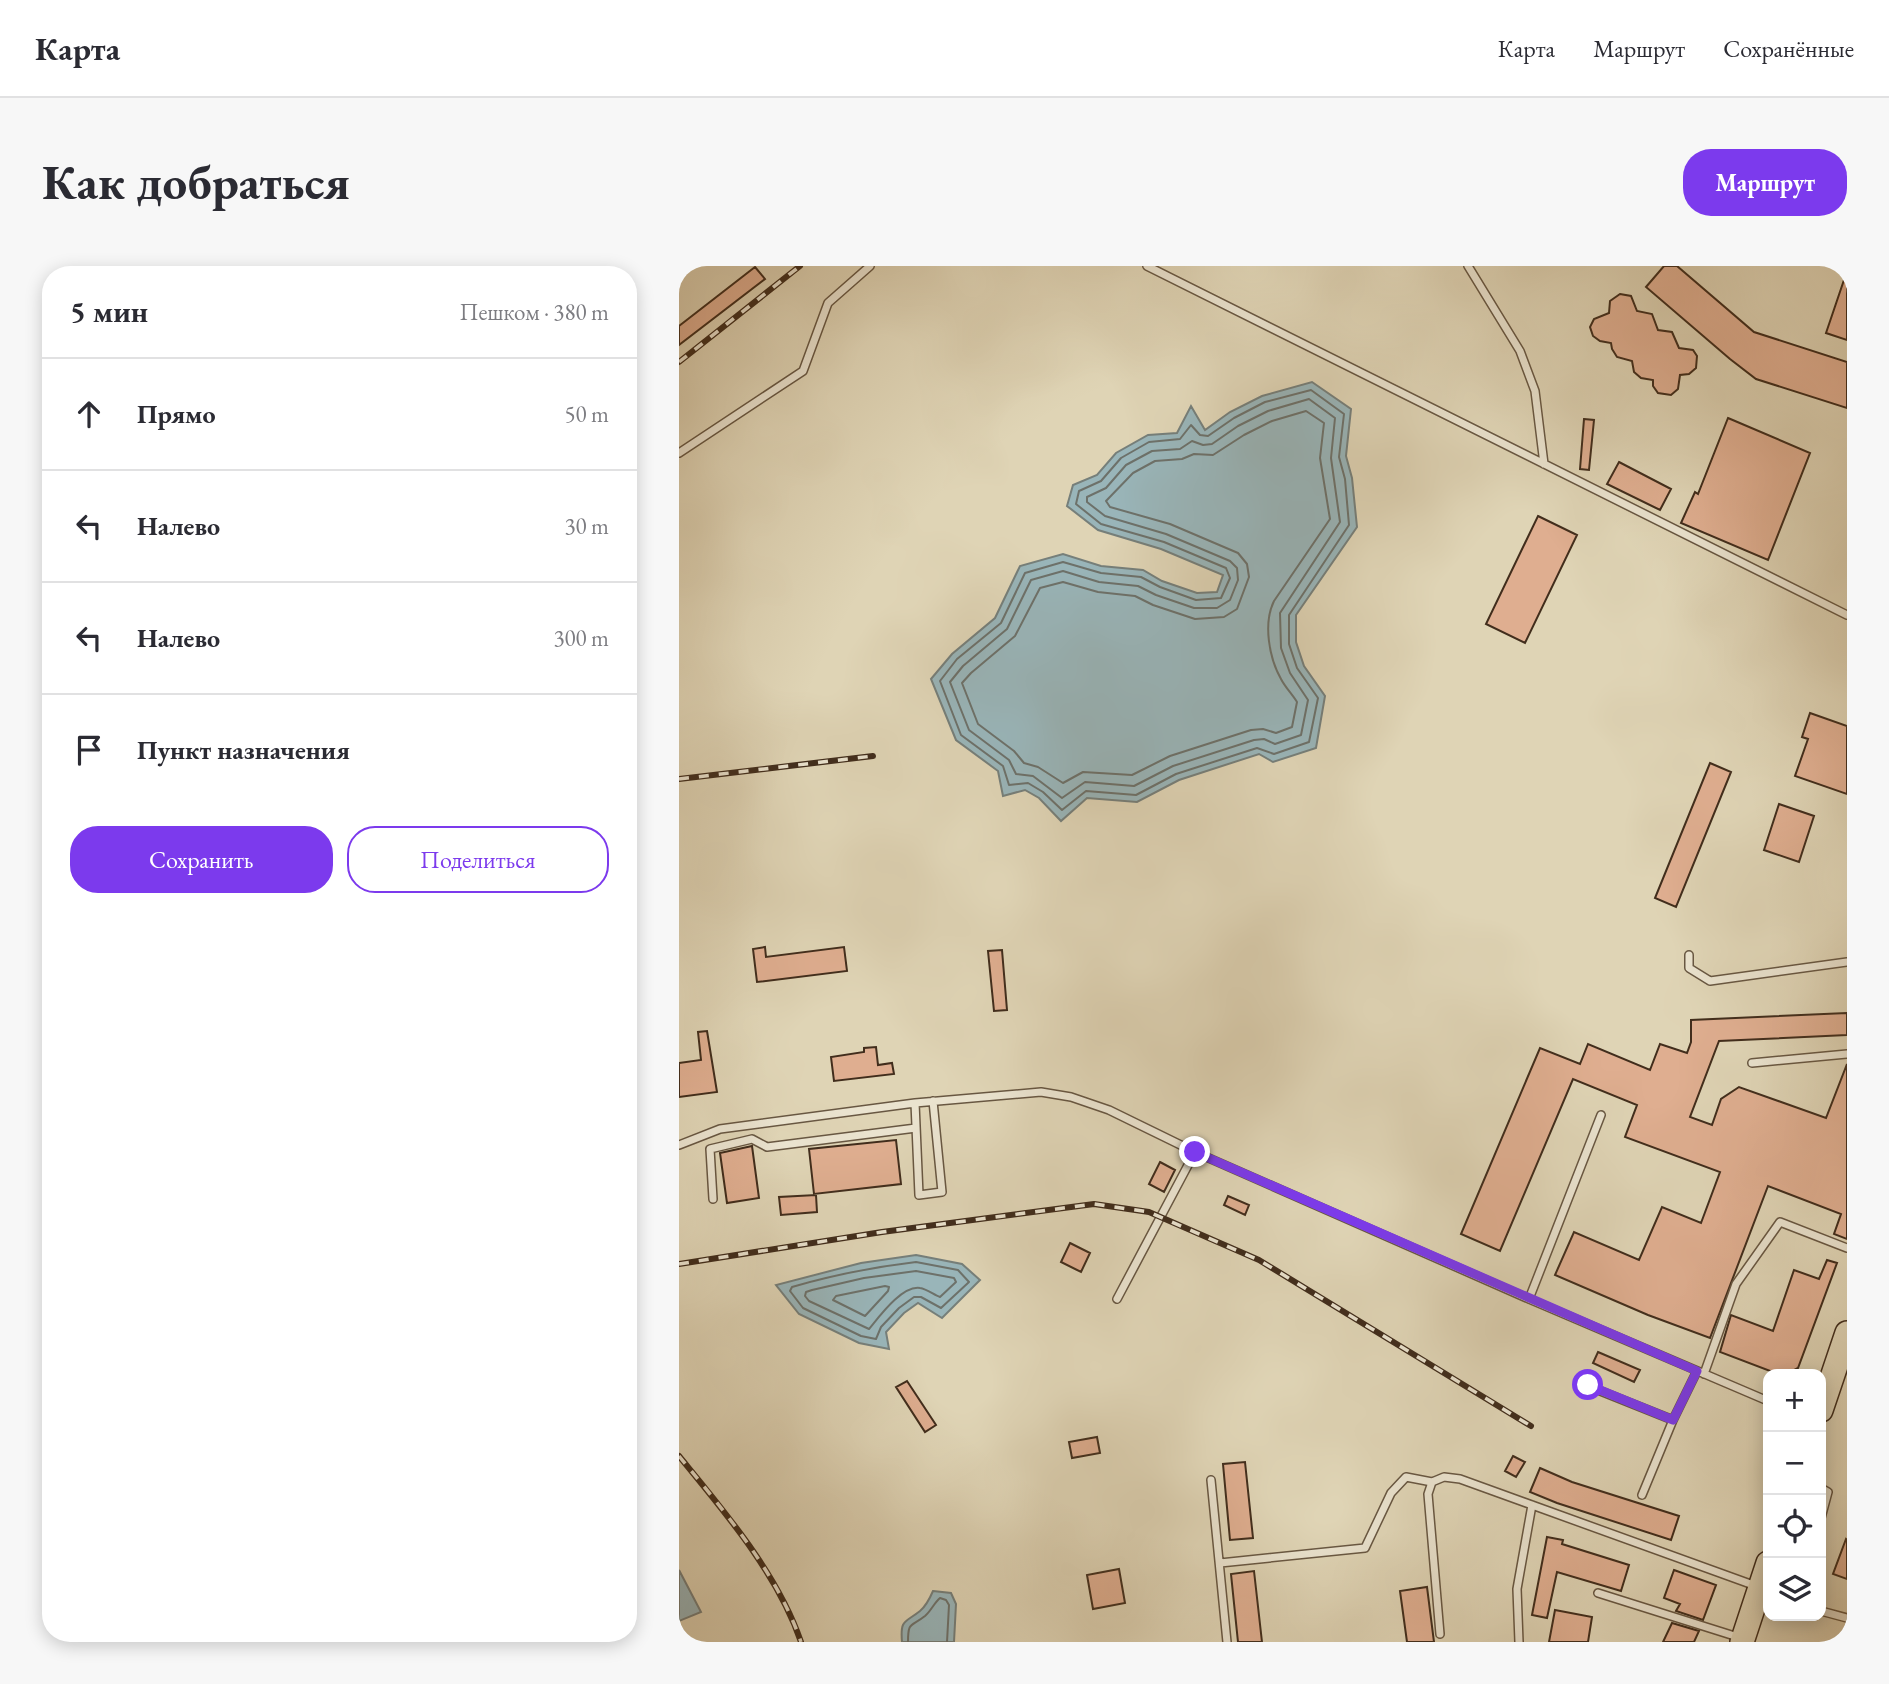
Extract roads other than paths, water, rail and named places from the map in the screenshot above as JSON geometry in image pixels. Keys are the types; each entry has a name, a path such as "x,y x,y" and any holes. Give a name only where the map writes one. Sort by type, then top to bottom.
{"main road":[{"path":"1826,1395 1847,1333"},
{"path":"1743,1640 1763,1588"}],"lane":[{"path":"679,453 803,371 828,303 870,266"},
{"path":"1147,266 1847,615"},
{"path":"1468,266 1520,351 1535,391 1544,464"},
{"path":"1689,955 1689,968 1710,981 1847,962"},
{"path":"1752,1063 1847,1054"},
{"path":"679,1145 720,1129 915,1102 1041,1092 1071,1097 1109,1110 1195,1152 1763,1399"},
{"path":"915,1102 919,1195 942,1192 933,1101"},
{"path":"1529,1299 1601,1115"},
{"path":"713,1199 710,1149 752,1139 767,1147 916,1128"},
{"path":"1117,1299 1195,1152"},
{"path":"1642,1495 1673,1420 1700,1372 1736,1284 1780,1222 1847,1248"},
{"path":"1588,1385 1673,1420"},
{"path":"1220,1563 1365,1548 1391,1493 1406,1477 1432,1482 1444,1477 1460,1479 1763,1585"},
{"path":"1211,1480 1227,1642"},
{"path":"1432,1482 1428,1494 1440,1634"},
{"path":"1519,1642 1517,1589 1532,1505"},
{"path":"1598,1593 1743,1640"},
{"path":"1826,1612 1847,1618"}],"water":[{"path":"1312,382 1351,409 1346,456 1352,478 1357,527 1296,615 1296,642 1304,666 1325,696 1316,748 1273,762 1259,754 1179,780 1137,802 1087,798 1061,821 1039,798 1025,790 1003,796 998,771 956,740 931,679 952,654 995,618 1020,566 1063,554 1101,566 1143,570 1162,581 1197,593 1217,592 1223,575 1161,549 1098,530 1067,506 1073,485 1097,475 1116,453 1148,435 1177,433 1191,406 1205,430 1230,412 1262,396"},
{"path":"916,1255 962,1264 980,1280 942,1318 918,1303 904,1313 886,1332 889,1349 859,1343 799,1314 776,1285 861,1263"},
{"path":"679,1570 701,1612 679,1621"},
{"path":"933,1591 951,1593 956,1604 954,1642 902,1642 903,1625 924,1607"}],"railway":[{"path":"679,362 800,266"},
{"path":"679,779 873,756"},
{"path":"679,1264 882,1232 1094,1204 1149,1212 1259,1260 1531,1426"},
{"path":"679,1456 731,1521 764,1568 779,1592 801,1642"}]}
